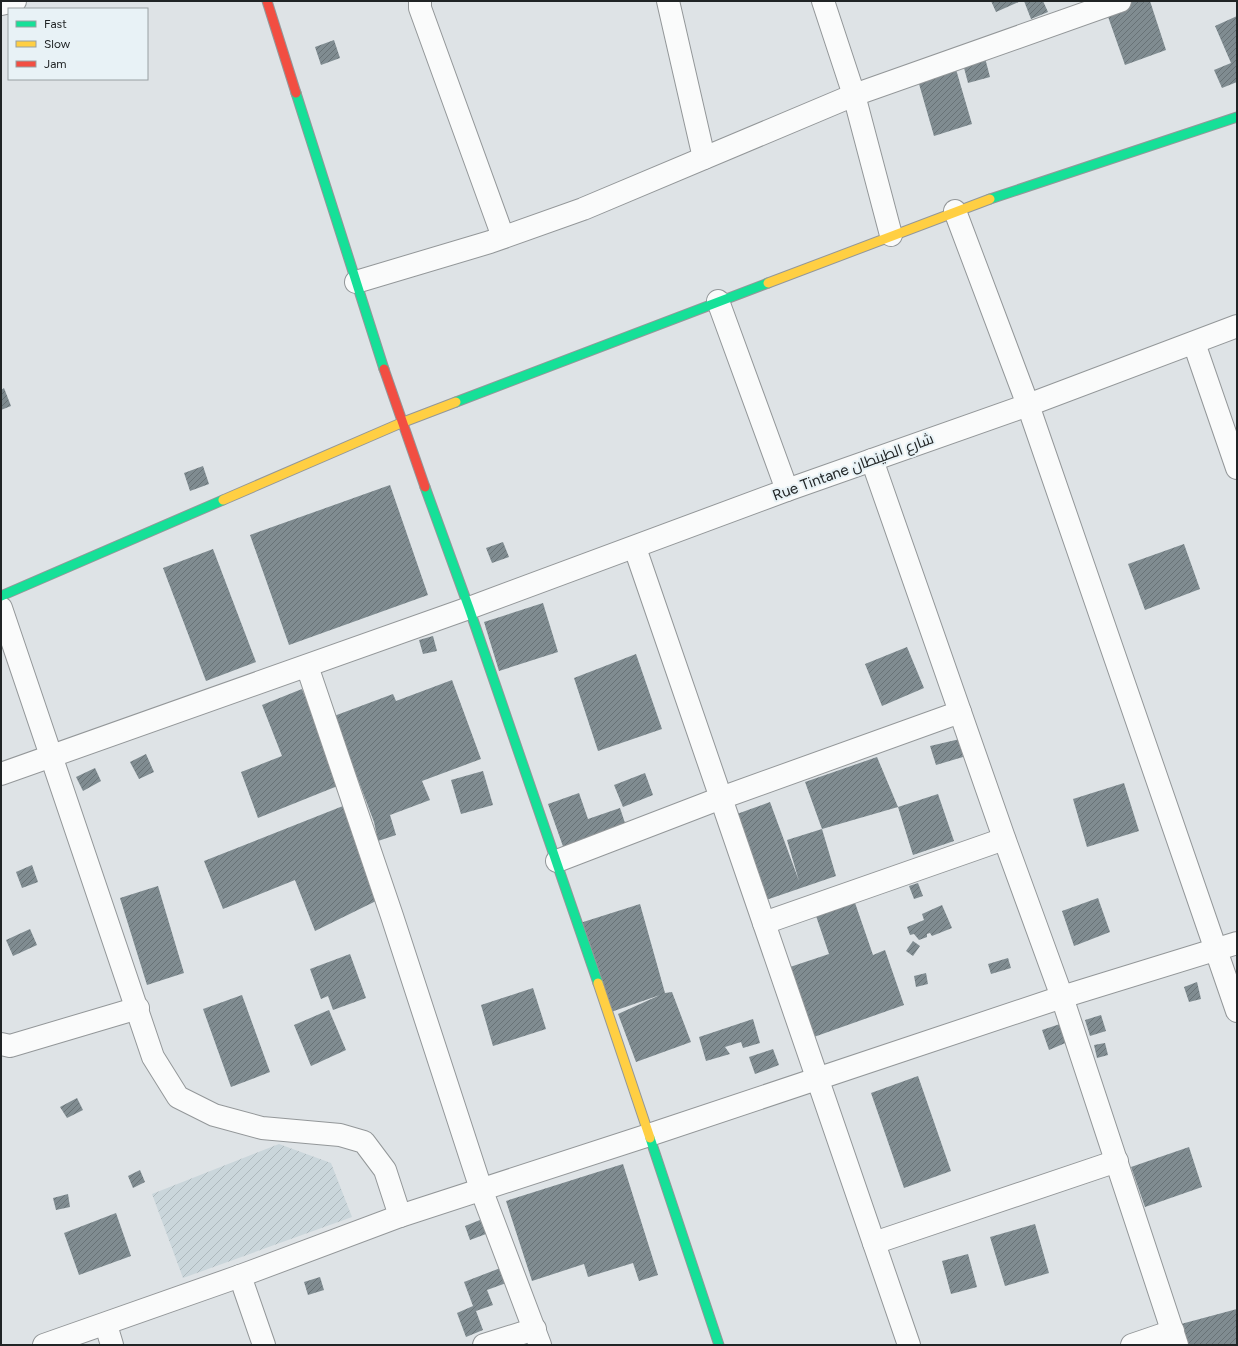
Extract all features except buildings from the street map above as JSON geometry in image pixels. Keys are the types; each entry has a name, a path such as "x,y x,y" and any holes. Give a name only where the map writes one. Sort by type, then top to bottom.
{"street":[{"path":"1,4 15,1"},
{"path":"267,1 401,423 469,608 557,861 719,1345"},
{"path":"420,1 420,8 503,237"},
{"path":"668,1 704,158"},
{"path":"823,1 854,95 891,235"},
{"path":"356,282 503,237 583,209 854,95 1120,1"},
{"path":"1,596 401,423 955,211 1237,117"},
{"path":"955,211 1028,405 1237,1011"},
{"path":"718,301 787,490"},
{"name":"Rue Tintane شارع الطينطان","path":"1,774 635,548 787,490 1028,405 1237,326"},
{"path":"1194,343 1229,422 1237,468"},
{"path":"872,460 1004,839 1062,997 1118,1161 1175,1338 1132,1345"},
{"path":"635,548 909,1345"},
{"path":"1,608 138,1008 153,1056 178,1097 214,1115 262,1128 340,1135 364,1142 385,1170 400,1216"},
{"path":"307,666 392,916 481,1189 537,1337 484,1345"},
{"path":"557,861 721,798 960,712"},
{"path":"764,923 1004,839"},
{"path":"44,1345 106,1325 400,1216 649,1135 1062,997 1237,943"},
{"path":"1,1044 10,1046 138,1008"},
{"path":"874,1243 1118,1161"},
{"path":"240,1276 264,1345"},
{"path":"106,1325 112,1345"}],"shaded area":[{"path":"279,1144 331,1163 352,1217 183,1278 152,1194"}],"traffic: fast":[{"path":"296,93 384,369"},
{"path":"990,199 1237,117"},
{"path":"456,402 768,283"},
{"path":"425,487 469,608 598,983"},
{"path":"1,596 223,500"},
{"path":"650,1138 719,1345"}],"traffic: slow":[{"path":"768,283 990,199"},
{"path":"223,500 401,423 456,402"},
{"path":"598,983 650,1138"}],"traffic: jam":[{"path":"267,1 296,93"},
{"path":"384,369 425,487"}]}
